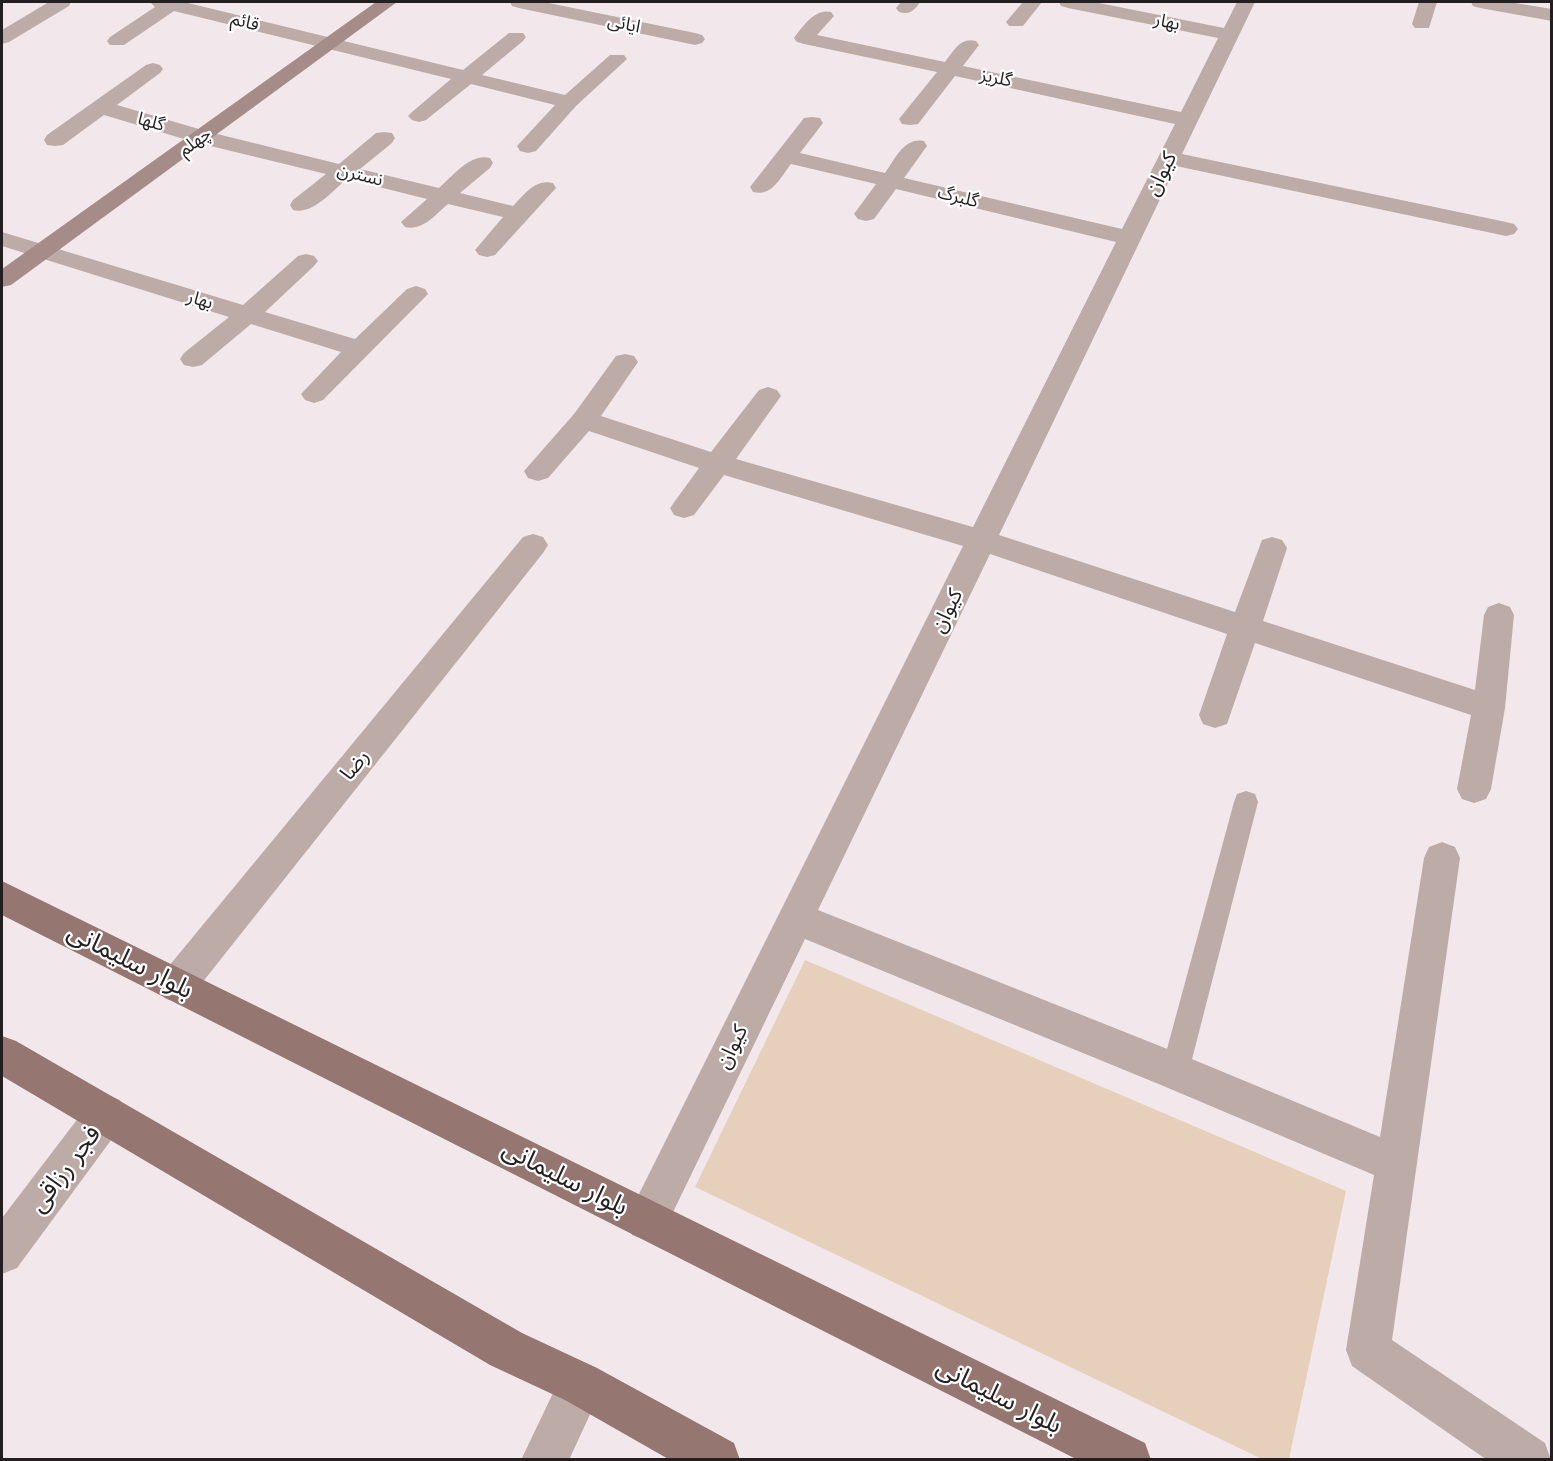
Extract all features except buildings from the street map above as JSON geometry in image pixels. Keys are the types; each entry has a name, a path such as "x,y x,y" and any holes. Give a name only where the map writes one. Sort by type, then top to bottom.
{"main road":[{"name":"بلوار سلیمانی","path":"2,897 1128,1460"},
{"path":"2,1055 506,1349 581,1384 717,1460"}],"street":[{"path":"2,38 62,2"},
{"path":"117,41 168,2"},
{"name":"قائم","path":"168,2 569,102"},
{"name":"چهلم","path":"2,280 388,2"},
{"name":"ایائی","path":"519,2 695,39"},
{"path":"1016,22 1033,2"},
{"name":"بهار","path":"1068,2 1230,35"},
{"name":"کیوان","path":"647,1220 1246,2"},
{"path":"1422,24 1428,2"},
{"path":"1480,2 1551,15"},
{"name":"گلریز","path":"824,16 804,38 1188,120"},
{"path":"419,116 516,37"},
{"path":"910,119 969,45"},
{"path":"528,146 569,102 616,59"},
{"path":"54,140 153,69"},
{"name":"گلها","path":"100,107 202,137"},
{"path":"761,187 812,123"},
{"name":"نسترن","path":"202,137 518,214"},
{"path":"301,205 384,138"},
{"path":"866,214 916,146"},
{"name":"گلبرگ","path":"786,156 1130,238"},
{"path":"1169,158 1506,229"},
{"path":"413,222 482,162"},
{"path":"487,250 518,214 545,188"},
{"name":"بهار","path":"2,239 358,349"},
{"path":"193,359 247,315 306,261"},
{"path":"314,394 416,294"},
{"path":"538,471 584,420 625,362"},
{"path":"684,508 768,396"},
{"path":"584,420 719,464 981,540 1490,708"},
{"name":"رضا","path":"177,985 533,545"},
{"path":"1215,716 1272,548"},
{"path":"1474,789 1490,708 1499,615"},
{"path":"1442,858 1368,1350 1528,1460"},
{"path":"795,918 1175,1071 1396,1164"},
{"name":"فجر رزاقی","path":"2,1253 106,1114"},
{"path":"544,1460 581,1384"}],"lane":[{"path":"1175,1071 1246,802"}],"shaded area":[{"path":"805,960 1346,1191 1289,1459 1262,1459 695,1187"}]}
